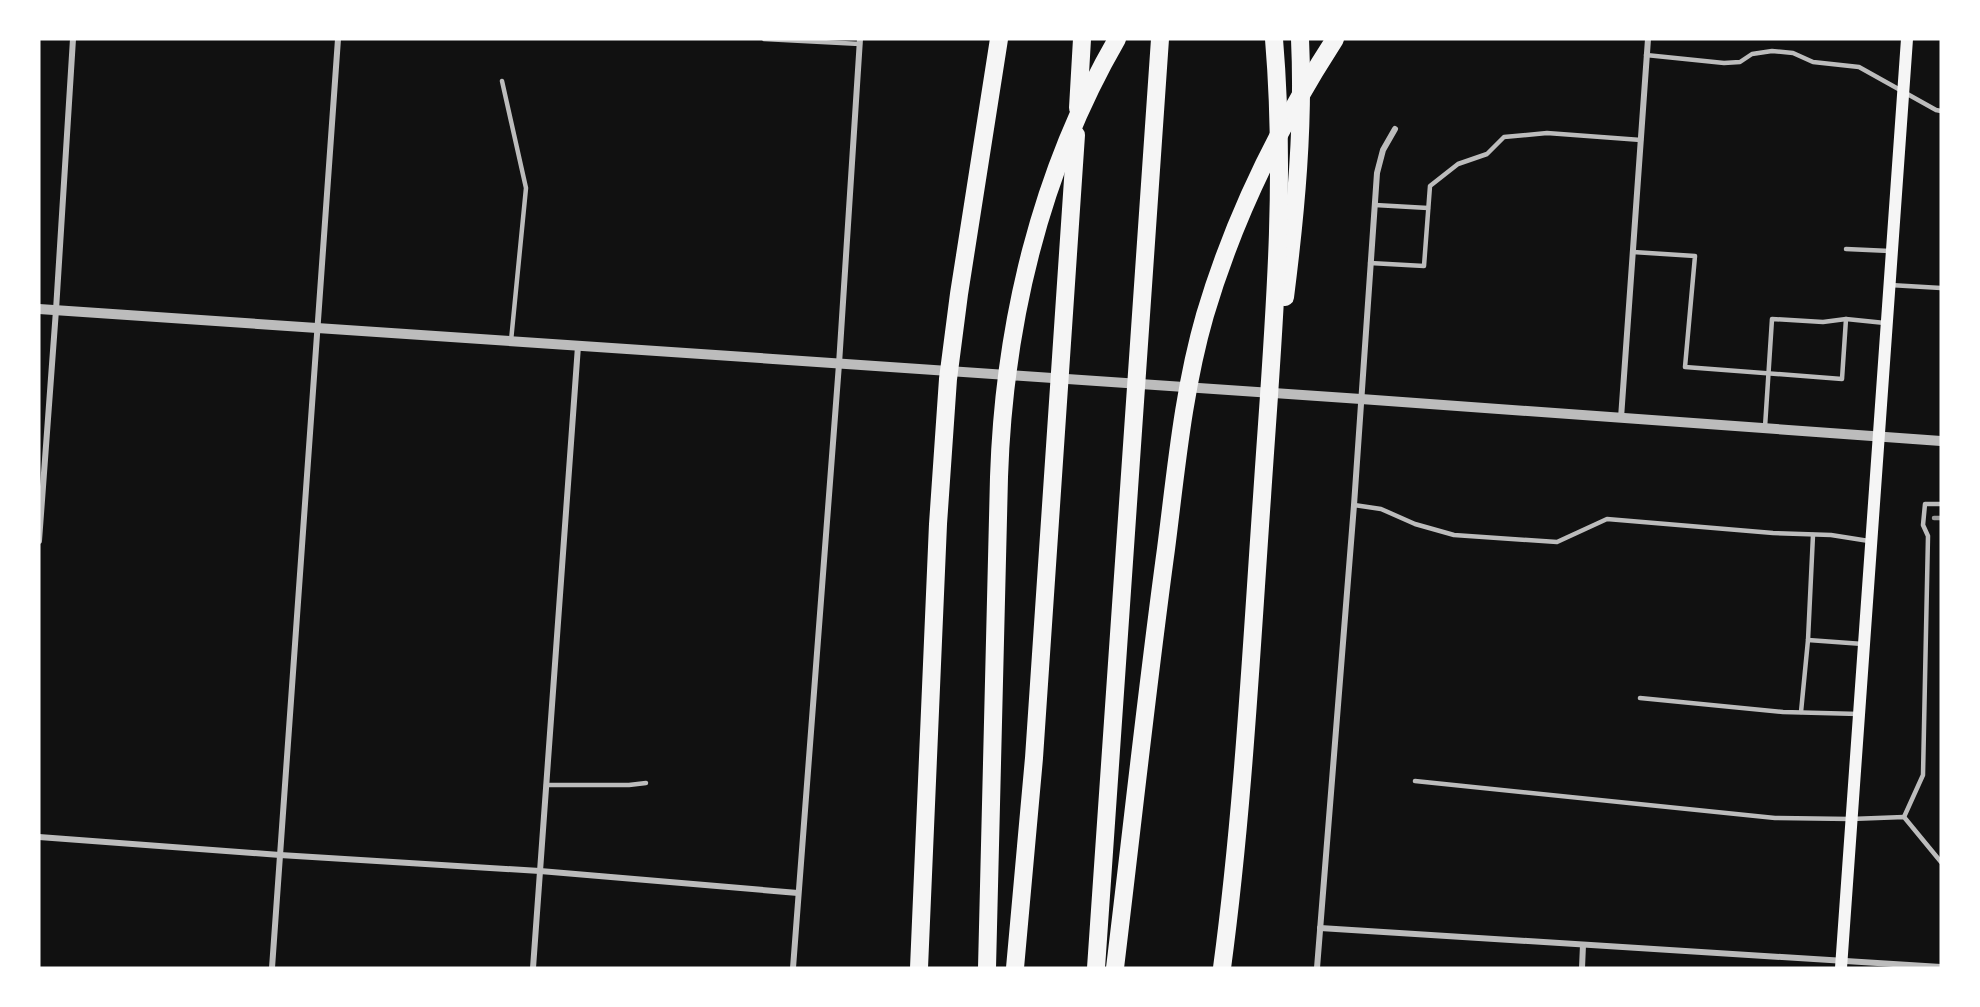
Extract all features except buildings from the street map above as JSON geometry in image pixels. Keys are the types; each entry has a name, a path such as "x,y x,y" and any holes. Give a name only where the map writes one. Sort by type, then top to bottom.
{"highway":[{"path":"919,968 942,447 987,39"},
{"path":"959,294 999,39"},
{"path":"1015,968 1034,758 1082,39"},
{"path":"987,968 999,477 1001,420 1006,373 1015,318 1036,229 1082,106 1117,39"},
{"path":"1095,968 1160,39"},
{"path":"1222,968 1239,826 1279,194 1280,133 1274,39"},
{"path":"1264,456 1295,212 1301,125 1300,39"},
{"path":"1115,968 1177,464 1191,373 1205,316 1224,258 1253,188 1286,121 1335,39"}],"main road":[{"path":"1841,964 1907,39"}],"street":[{"path":"39,541 73,39"},
{"path":"272,968 338,39"},
{"path":"1621,419 1648,39"},
{"path":"793,968 839,364 860,42"},
{"path":"1317,968 1354,505 1377,173 1383,150 1395,129"},
{"path":"39,309 1941,441"},
{"path":"532,968 578,346"},
{"path":"39,837 540,871 798,892"},
{"path":"1320,928 1841,964 1941,968"},
{"path":"1582,968 1583,945"}],"lane":[{"path":"764,39 860,42"},
{"path":"1647,55 1740,63 1752,54 1772,51 1793,53 1813,62 1859,67 1941,111"},
{"path":"502,81 526,188 511,341"},
{"path":"1370,263 1424,266 1430,186 1458,164 1487,154 1504,137 1547,133 1641,140"},
{"path":"1375,205 1428,208"},
{"path":"1846,249 1893,251"},
{"path":"1633,252 1695,256 1685,368 1842,379 1846,319"},
{"path":"1890,285 1941,288"},
{"path":"1765,429 1772,319 1823,322 1846,319 1888,323"},
{"path":"1904,817 1923,775 1928,536 1923,525 1925,504 1941,504"},
{"path":"1354,505 1381,508 1415,524 1454,535 1557,542 1607,519 1831,535 1871,542"},
{"path":"1801,712 1809,640 1813,535"},
{"path":"1809,640 1864,645"},
{"path":"1640,698 1801,712 1859,714"},
{"path":"1415,781 1775,818 1904,817"},
{"path":"546,785 629,786 646,783"},
{"path":"1904,817 1941,862"}],"railway":[{"path":"1934,518 1941,518"}]}
